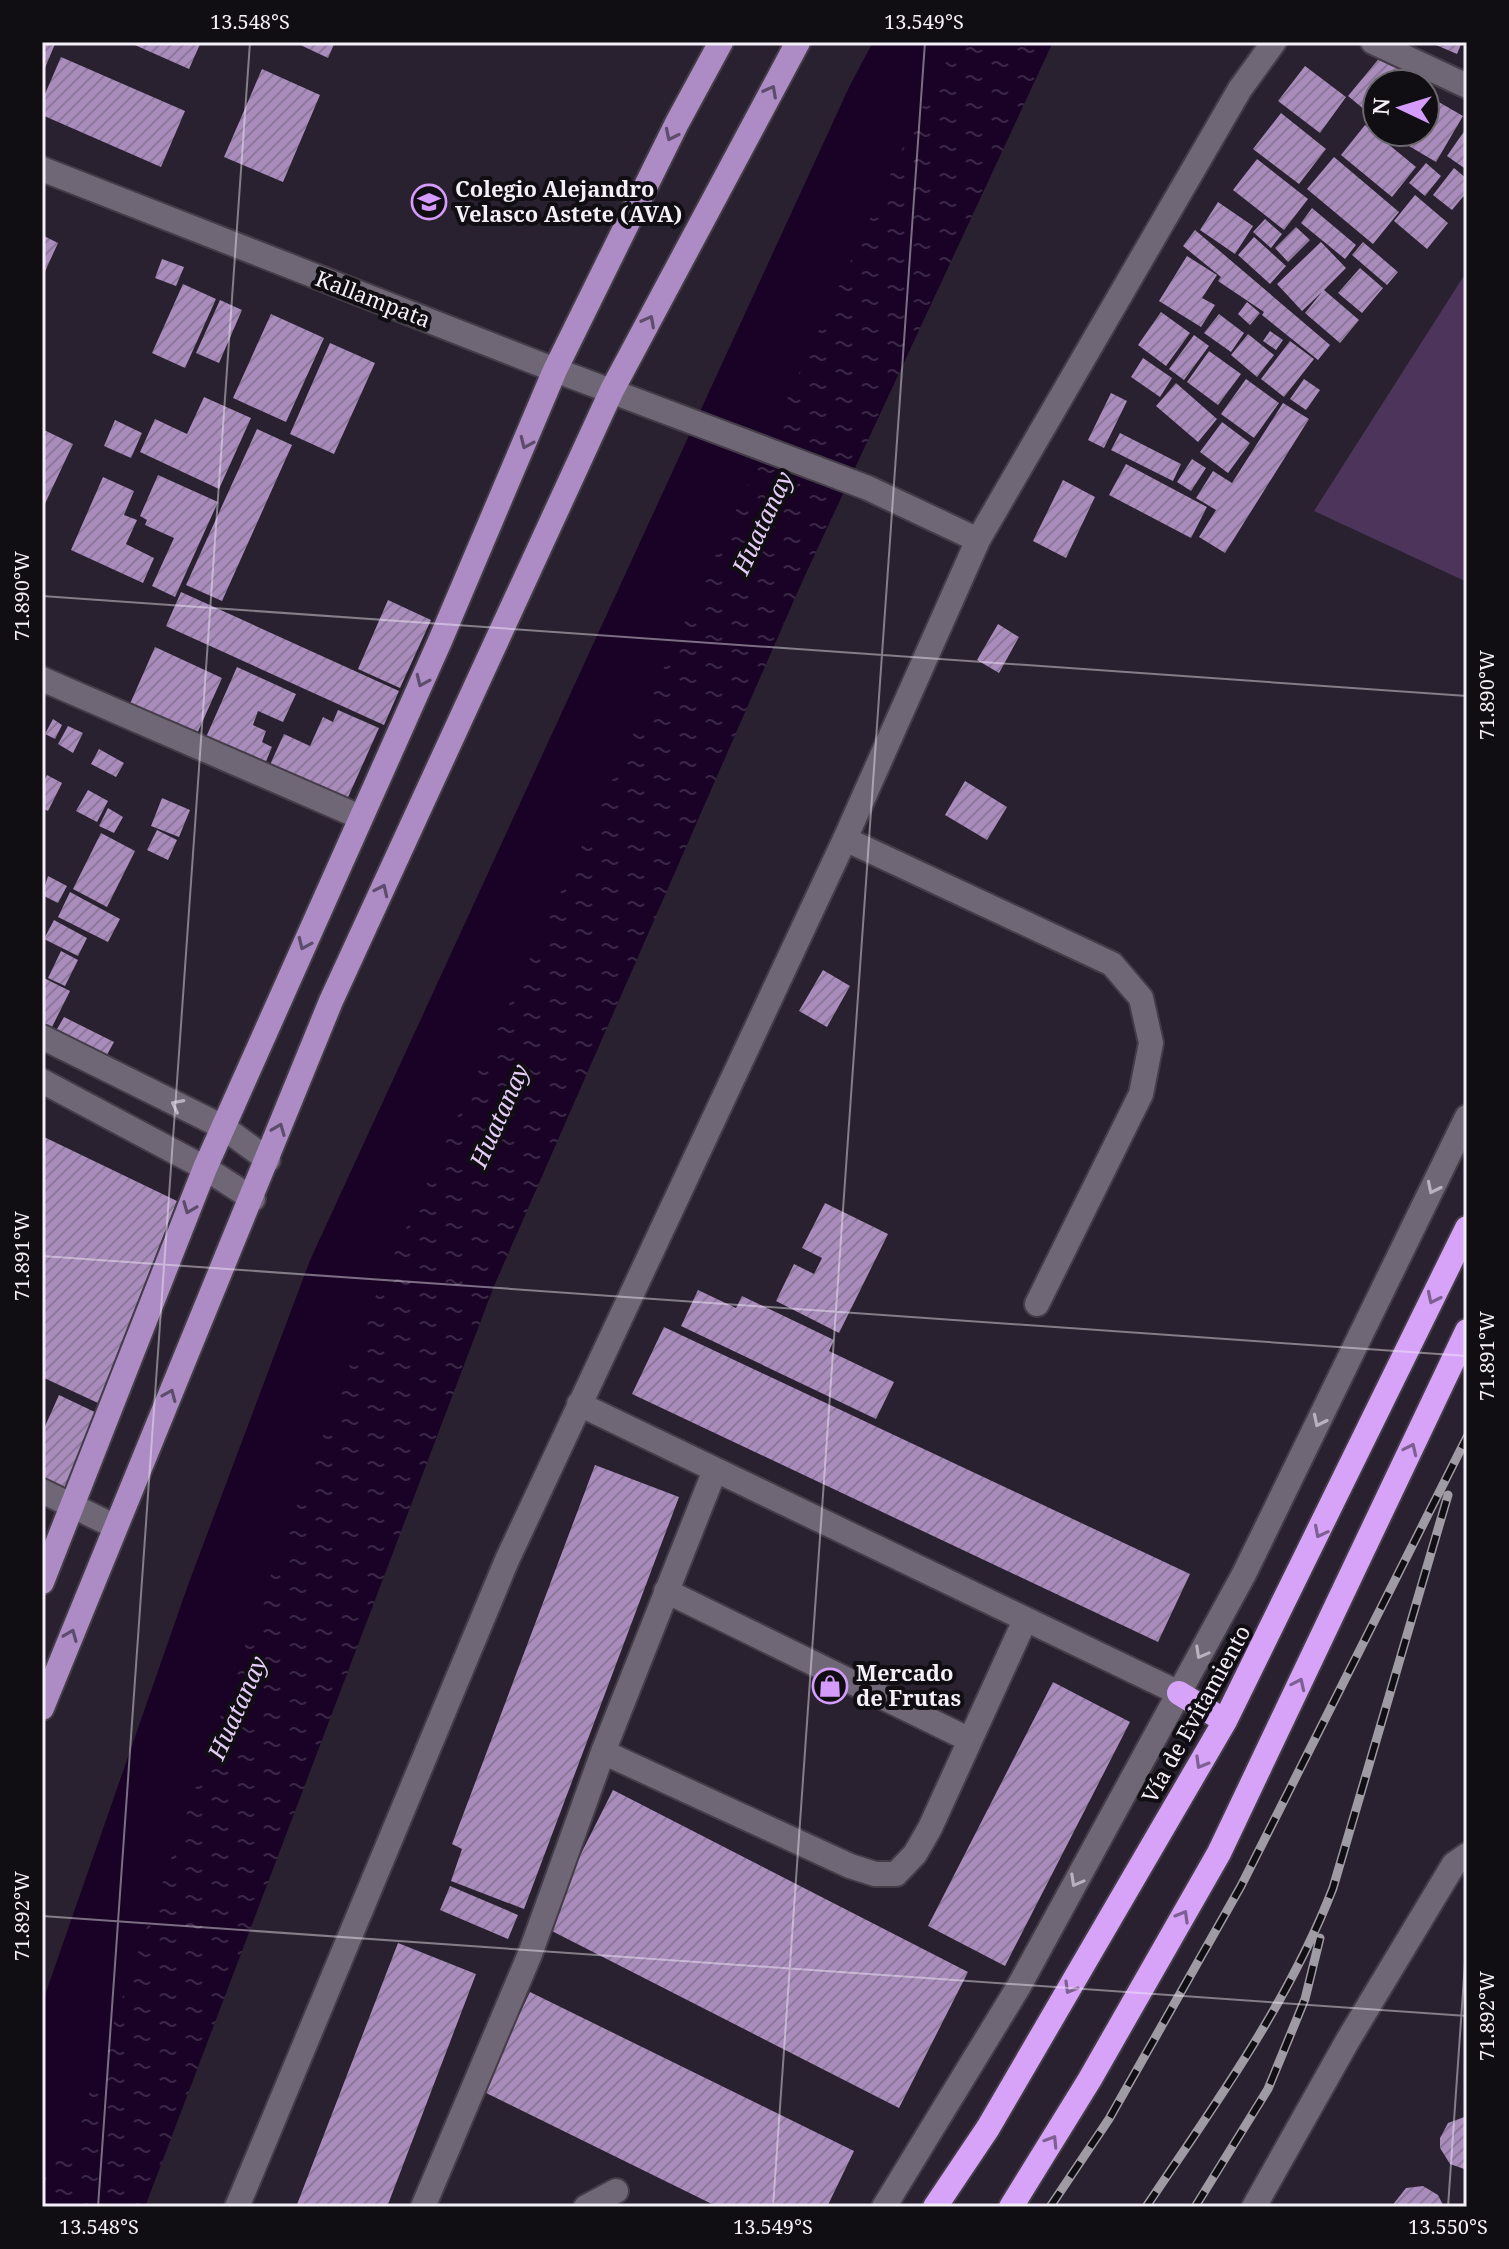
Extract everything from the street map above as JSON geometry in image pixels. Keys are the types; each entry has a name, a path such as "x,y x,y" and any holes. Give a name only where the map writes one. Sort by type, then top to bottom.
{"highway":[{"name":"Vía de Evitamiento","path":"935,2207 988,2128 1225,1721 1467,1228"},
{"path":"1011,2207 1090,2079 1219,1853 1467,1331"},
{"path":"1179,1693 1225,1721"}],"main road":[{"path":"42,1582 205,1168 537,418 555,370 677,123 721,42"},
{"path":"42,1708 114,1526 253,1199 331,1001 612,390 798,42"}],"street":[{"path":"237,2207 507,1560 845,839 978,540 1240,89 1274,42"},
{"path":"1373,42 1467,86"},
{"name":"Kallampata","path":"42,169 555,370 868,488 978,540"},
{"path":"42,679 360,817"},
{"path":"845,839 1112,964 1141,998 1151,1043 1141,1094 1037,1304"},
{"path":"42,1037 223,1127 268,1160"},
{"path":"42,1081 205,1168 253,1199"},
{"path":"884,2207 1019,1986 1244,1574 1467,1117"},
{"path":"579,1404 1179,1693"},
{"path":"423,2207 530,1954 603,1752 715,1470"},
{"path":"42,1491 114,1526"},
{"path":"666,1591 970,1740"},
{"path":"603,1752 850,1866 875,1874 896,1874 923,1841 1025,1620"},
{"path":"1254,2207 1348,2040 1454,1864 1467,1855"},
{"path":"586,2207 616,2191"}],"shaded area":[{"path":"1467,271 1467,582 1314,511"}],"water":[{"name":"Huatanay","path":"915,42 1053,42 802,582 494,1286 145,2207 42,2207 42,2116 223,1597 344,1275 883,102"}],"building":[{"path":"42,42 55,44 42,75"},
{"path":"128,42 201,42 189,69"},
{"path":"294,42 335,42 328,58"},
{"path":"1429,42 1462,42 1457,54"},
{"path":"1386,50 1407,68 1371,68"},
{"path":"61,57 185,111 161,167 42,115 42,101"},
{"path":"1305,66 1346,97 1320,133 1278,101"},
{"path":"262,69 320,95 283,182 224,157"},
{"path":"1361,80 1361,107 1348,96"},
{"path":"1441,103 1463,116 1436,162 1412,148 1441,148"},
{"path":"1281,113 1326,149 1299,184 1253,149"},
{"path":"1467,127 1467,170 1447,156"},
{"path":"1361,130 1361,148 1393,148 1416,167 1392,197 1341,155"},
{"path":"1334,157 1399,212 1373,244 1307,189"},
{"path":"1257,159 1308,199 1284,230 1233,190"},
{"path":"1426,163 1441,176 1425,196 1409,183"},
{"path":"1454,168 1467,179 1467,192 1452,210 1433,195"},
{"path":"1415,195 1448,223 1427,249 1394,221"},
{"path":"1218,202 1253,226 1235,254 1200,230"},
{"path":"1312,208 1356,245 1345,259 1301,223"},
{"path":"1265,219 1282,234 1271,248 1253,232"},
{"path":"1296,227 1310,240 1288,262 1275,248"},
{"path":"1195,230 1330,345 1318,360 1262,315 1264,312 1218,281 1221,277 1183,246"},
{"path":"42,235 58,243 42,278"},
{"path":"1254,237 1286,266 1270,284 1238,255"},
{"path":"1321,242 1346,268 1324,290 1359,320 1340,343 1305,313 1322,292 1302,311 1277,284"},
{"path":"1363,242 1398,272 1387,285 1352,255"},
{"path":"1187,256 1217,275 1202,298 1215,305 1201,327 1159,301"},
{"path":"162,259 184,267 176,286 155,278"},
{"path":"1360,268 1383,288 1362,313 1338,293"},
{"path":"183,284 216,299 185,368 152,353"},
{"path":"220,300 242,310 219,363 196,353"},
{"path":"1247,302 1260,313 1250,325 1238,314"},
{"path":"1161,312 1190,333 1166,366 1138,345"},
{"path":"271,314 324,338 286,422 233,398"},
{"path":"1219,314 1244,333 1231,352 1204,333"},
{"path":"1270,331 1283,340 1276,350 1263,341"},
{"path":"1248,334 1274,355 1257,377 1231,355"},
{"path":"1194,335 1209,346 1184,380 1169,369"},
{"path":"1290,341 1314,359 1284,397 1261,379"},
{"path":"330,343 375,363 334,454 290,434"},
{"path":"1209,351 1241,374 1218,405 1187,382"},
{"path":"1143,358 1172,378 1160,397 1131,377"},
{"path":"1246,379 1279,403 1254,438 1221,414"},
{"path":"1304,379 1320,390 1306,410 1290,399"},
{"path":"1176,383 1217,419 1198,442 1156,406"},
{"path":"1111,393 1127,401 1104,448 1088,440"},
{"path":"204,397 251,418 219,489 140,452 155,419 187,434"},
{"path":"1283,403 1309,419 1225,553 1199,537 1216,510 1196,498 1213,471 1232,483"},
{"path":"115,420 142,433 131,458 104,446"},
{"path":"1222,422 1250,443 1228,473 1200,452"},
{"path":"42,429 73,444 42,510"},
{"path":"257,429 292,445 222,601 186,585"},
{"path":"1120,433 1181,464 1173,481 1111,450"},
{"path":"1192,459 1206,468 1191,491 1177,482"},
{"path":"1126,464 1207,507 1191,538 1109,495"},
{"path":"158,475 218,502 175,597 152,586 174,538 145,525 147,520 140,516"},
{"path":"103,477 134,491 124,515 137,520 126,544 154,558 143,583 71,550"},
{"path":"1063,480 1095,497 1066,558 1033,541"},
{"path":"181,592 399,691 384,725 166,626"},
{"path":"388,600 431,620 400,688 358,669"},
{"path":"998,624 1019,637 999,673 977,660"},
{"path":"155,647 222,678 196,736 129,706"},
{"path":"237,667 296,694 283,722 258,711 253,725 266,731 262,742 272,747 262,771 203,744"},
{"path":"338,710 379,728 345,804 268,769 284,734 310,746 323,717 333,722"},
{"path":"53,719 62,725 55,739 45,734"},
{"path":"68,726 83,733 73,753 58,744"},
{"path":"99,749 124,763 116,777 91,764"},
{"path":"47,775 62,783 48,811 42,808 42,786"},
{"path":"965,781 1007,807 987,840 945,815"},
{"path":"88,790 108,801 97,822 76,811"},
{"path":"162,798 190,810 179,837 151,826"},
{"path":"108,808 123,817 114,833 99,826"},
{"path":"157,830 177,840 168,860 147,850"},
{"path":"101,833 135,851 107,907 73,889"},
{"path":"48,876 67,886 58,903 42,895"},
{"path":"70,892 120,919 108,942 58,917"},
{"path":"54,920 87,938 78,956 44,939"},
{"path":"61,951 78,960 65,986 48,978"},
{"path":"823,970 850,986 827,1027 799,1011"},
{"path":"42,977 70,991 47,1037 42,1034"},
{"path":"64,1017 114,1042 103,1062 53,1036"},
{"path":"42,1136 177,1201 98,1403 42,1377"},
{"path":"825,1203 888,1234 839,1333 776,1301 794,1264 814,1274 822,1258 802,1248"},
{"path":"698,1290 736,1308 742,1296 834,1340 829,1351 894,1382 876,1419 681,1326"},
{"path":"664,1327 1190,1574 1158,1642 632,1394"},
{"path":"59,1395 99,1414 64,1489 42,1479 42,1433"},
{"path":"595,1465 679,1497 524,1909 451,1881 462,1849 452,1844"},
{"path":"1053,1682 1130,1722 1005,1966 928,1926"},
{"path":"613,1790 968,1972 899,2108 544,1927"},
{"path":"450,1886 518,1915 508,1939 440,1910"},
{"path":"398,1943 476,1974 387,2207 296,2207"},
{"path":"530,1992 854,2151 827,2207 718,2207 482,2091"},
{"path":"1467,2116 1467,2170 1450,2164 1440,2148 1440,2138 1448,2123"},
{"path":"1423,2186 1438,2195 1444,2207 1391,2207 1406,2188"}],"waterway":[{"path":"42,2116 223,1597 344,1275 883,102 915,42"}],"railway":[{"path":"1050,2207 1109,2119 1241,1886 1467,1437"},
{"path":"1146,2207 1272,2013 1315,1931 1333,1888 1448,1495"},
{"path":"1195,2207 1268,2089 1305,1999 1320,1938"}],"place":[{"name":"Colegio Alejandro Velasco Astete (AVA)","path":"429,202"},
{"name":"Mercado de Frutas","path":"830,1686"}]}
